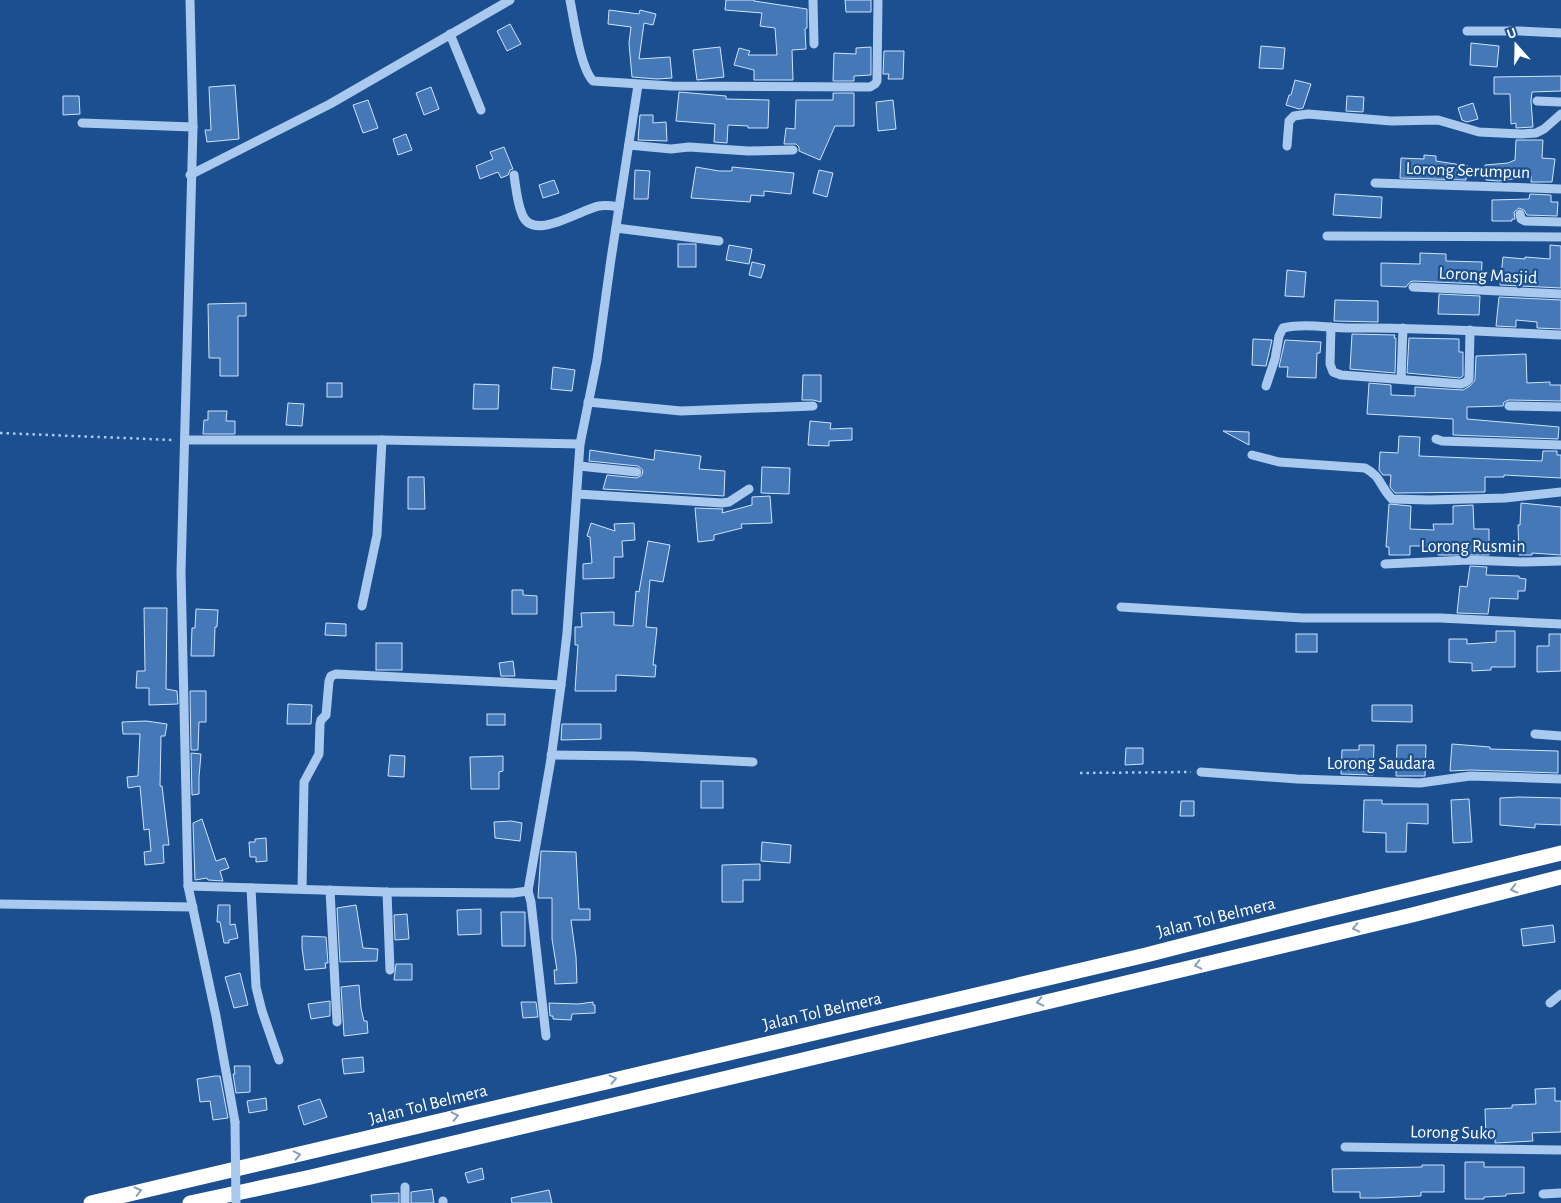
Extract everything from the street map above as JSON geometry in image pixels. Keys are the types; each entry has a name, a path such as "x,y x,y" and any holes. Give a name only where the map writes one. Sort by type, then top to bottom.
{"highway":[{"name":"Jalan Tol Belmera","path":"91,1203 1146,955 1279,920 1410,891 1561,854"},
{"path":"190,1203 330,1172 1412,915 1561,877"}],"street":[{"path":"190,0 193,127 190,175 181,572 188,886 216,1016 235,1122 236,1203"},
{"path":"190,175 330,104 510,0"},
{"path":"570,0 582,58 588,77 593,81 638,85 870,87 877,80 878,0"},
{"path":"814,0 814,44"},
{"path":"1467,32 1519,31 1561,33"},
{"path":"450,34 481,110"},
{"path":"546,1036 531,902 528,890 561,685 567,633 580,444 597,360 638,85"},
{"path":"1537,101 1561,102"},
{"path":"1287,146 1290,121 1294,116 1308,114 1391,121 1438,120 1480,132 1521,134 1536,133 1544,130 1561,114"},
{"path":"82,123 193,127"},
{"path":"629,145 671,149 793,150"},
{"path":"514,175 522,215 527,222 532,224 540,226 553,224 600,206 619,207"},
{"name":"Lorong Serumpun","path":"1375,183 1561,189"},
{"path":"1520,214 1521,219 1525,221 1561,222"},
{"path":"616,228 719,240"},
{"path":"1326,236 1561,237"},
{"name":"Lorong Masjid","path":"1413,287 1561,294"},
{"path":"1266,386 1275,359 1278,336 1283,328 1294,325 1470,330 1561,336"},
{"path":"1331,327 1330,364 1333,372 1461,384 1469,379 1470,330"},
{"path":"1401,379 1404,328"},
{"path":"588,402 681,411 813,406"},
{"path":"1508,406 1561,407"},
{"path":"1436,439 1442,441 1561,445"},
{"path":"185,440 382,440 580,444"},
{"path":"362,606 377,534 382,440"},
{"path":"1252,455 1279,462 1365,468 1375,473 1386,493 1392,499 1505,498 1561,492"},
{"path":"579,466 637,472"},
{"path":"577,494 722,503 728,502 749,489"},
{"name":"Lorong Rusmin","path":"1385,564 1468,560 1561,561"},
{"path":"1120,607 1303,618 1440,618 1561,624"},
{"path":"302,889 304,782 319,754 320,724 326,715 331,676 336,674 561,685"},
{"path":"1535,734 1561,736"},
{"path":"551,755 634,756 753,762"},
{"name":"Lorong Saudara","path":"1200,772 1297,779 1420,783 1470,776 1561,779"},
{"path":"188,886 387,892 513,893 528,890"},
{"path":"251,888 256,987 279,1060"},
{"path":"330,890 337,1022"},
{"path":"387,892 390,970"},
{"path":"0,904 193,906"},
{"path":"1550,1003 1561,994"},
{"name":"Lorong Suko","path":"1345,1147 1561,1150"},
{"path":"405,1187 405,1203"},
{"path":"1543,1194 1561,1193"}],"path":[{"path":"0,433 185,440"},
{"path":"1080,773 1200,772"}],"building":[{"path":"726,0 754,0 807,9 806,49 792,50 793,80 754,80 754,70 734,65 739,48 750,51 748,55 777,55 775,28 760,26 762,13 725,10"},
{"path":"845,0 871,0 871,12 846,12"},
{"path":"609,10 639,14 640,10 656,14 653,25 644,23 639,59 670,57 672,78 632,77 629,43 631,27 608,24"},
{"path":"510,24 521,44 507,51 497,31"},
{"path":"1471,43 1499,46 1497,67 1470,65"},
{"path":"1261,46 1285,48 1283,69 1259,68"},
{"path":"720,47 724,77 697,80 693,50"},
{"path":"871,47 871,75 854,76 854,81 833,81 834,53 856,54 856,48"},
{"path":"884,51 904,51 903,79 888,79 889,74 883,74"},
{"path":"1561,76 1561,91 1532,92 1533,127 1516,128 1516,123 1511,124 1510,94 1494,94 1494,77"},
{"path":"1295,80 1311,84 1303,108 1299,109 1286,105"},
{"path":"235,85 239,139 207,142 205,130 211,130 209,87"},
{"path":"431,87 439,109 424,115 416,93"},
{"path":"679,92 726,96 726,99 769,100 768,128 728,125 727,143 714,142 715,124 676,121"},
{"path":"833,93 854,93 854,126 835,126 820,160 799,151 799,147 796,144 784,144 786,128 795,129 796,100 833,100"},
{"path":"63,96 79,96 80,114 63,115"},
{"path":"1347,96 1364,97 1363,112 1346,111"},
{"path":"368,100 378,128 363,133 353,105"},
{"path":"893,100 896,129 878,131 876,102"},
{"path":"1473,103 1478,119 1467,122 1462,120 1458,108"},
{"path":"640,115 653,115 653,123 666,122 667,141 638,140"},
{"path":"406,134 412,150 398,155 393,139"},
{"path":"1516,140 1543,140 1542,158 1555,159 1552,182 1531,182 1531,176 1499,181 1486,180 1485,165 1508,163 1515,160"},
{"path":"504,147 513,169 510,170 508,175 501,178 498,172 480,179 476,166 493,159 490,152"},
{"path":"1424,155 1436,156 1436,161 1468,166 1466,180 1400,178 1401,158 1424,159"},
{"path":"696,167 719,171 732,171 732,167 794,173 791,194 764,191 764,196 751,195 750,202 691,198"},
{"path":"635,170 650,171 648,199 634,199"},
{"path":"819,170 833,173 827,197 813,193"},
{"path":"554,180 559,193 543,198 539,185"},
{"path":"1335,194 1382,197 1381,218 1333,215"},
{"path":"1530,194 1551,195 1551,202 1558,202 1557,216 1527,215 1524,210 1519,208 1514,212 1515,219 1512,219 1512,221 1492,221 1492,200 1529,199"},
{"path":"678,244 696,244 696,267 678,267"},
{"path":"729,245 752,249 749,264 726,260"},
{"path":"1550,245 1561,246 1561,288 1500,285 1503,257 1550,259"},
{"path":"1420,253 1446,254 1446,261 1482,262 1481,284 1413,281 1406,287 1381,286 1381,263 1420,264"},
{"path":"752,262 765,265 761,278 749,275"},
{"path":"1287,270 1306,272 1304,297 1285,296"},
{"path":"1439,294 1480,296 1479,315 1438,314"},
{"path":"1499,297 1561,300 1561,329 1537,328 1537,322 1516,320 1516,327 1496,326"},
{"path":"1335,300 1378,301 1378,322 1334,321"},
{"path":"246,303 246,316 238,316 238,376 220,376 220,358 209,358 208,304"},
{"path":"1352,334 1395,335 1395,373 1350,369"},
{"path":"1409,338 1459,339 1459,352 1463,352 1463,376 1460,378 1407,373"},
{"path":"1253,339 1272,340 1266,366 1252,365"},
{"path":"1285,340 1321,342 1320,353 1317,353 1316,378 1287,377 1288,367 1279,367"},
{"path":"1526,354 1527,383 1550,382 1550,385 1561,385 1561,401 1509,400 1504,402 1503,406 1467,407 1467,419 1559,427 1558,439 1453,435 1453,419 1367,414 1369,383 1391,385 1391,395 1415,396 1415,387 1463,390 1475,380 1476,356"},
{"path":"553,367 575,370 572,391 551,389"},
{"path":"803,375 821,375 821,402 802,400"},
{"path":"327,383 342,383 342,397 327,397"},
{"path":"474,384 499,385 498,409 473,409"},
{"path":"288,403 304,404 302,426 286,425"},
{"path":"208,411 227,411 226,421 235,421 235,434 203,434 204,420 208,420"},
{"path":"810,421 831,423 830,429 852,428 852,440 829,441 829,446 808,445"},
{"path":"1223,431 1249,432 1249,445"},
{"path":"1399,436 1420,437 1419,456 1542,461 1543,451 1557,451 1557,455 1561,455 1561,478 1504,475 1504,477 1485,477 1485,492 1395,493 1390,487 1391,475 1383,475 1379,470 1380,452 1398,453"},
{"path":"590,450 654,460 655,450 701,456 699,469 725,471 724,496 603,489 607,475 637,478 642,475 643,470 638,466 589,461"},
{"path":"762,467 790,468 789,494 761,493"},
{"path":"408,477 424,477 425,509 408,509"},
{"path":"770,496 772,523 741,524 742,528 714,535 714,540 698,542 695,508 723,509 722,513 752,505 752,497"},
{"path":"1521,503 1561,507 1561,555 1532,553 1532,555 1519,555 1518,525 1520,525"},
{"path":"1389,504 1411,506 1410,529 1434,530 1433,524 1453,524 1453,506 1473,505 1474,529 1489,529 1489,555 1438,555 1437,546 1410,546 1410,555 1389,555 1389,547 1386,547"},
{"path":"591,523 615,531 614,524 634,523 635,540 622,541 623,557 614,557 614,578 583,579 583,564 592,563 590,537 587,536"},
{"path":"648,541 670,545 663,582 650,580 646,627 657,628 653,665 656,665 655,677 616,675 616,691 575,691 578,645 575,645 575,627 582,627 581,613 614,612 614,625 633,626 636,591 639,592"},
{"path":"1470,566 1487,567 1486,575 1519,576 1519,578 1526,579 1525,591 1518,591 1518,599 1490,598 1488,614 1457,613 1460,586 1467,587"},
{"path":"512,590 523,590 523,595 537,596 537,614 512,614"},
{"path":"144,608 167,608 166,689 177,691 178,704 149,705 149,688 136,688 137,671 145,671"},
{"path":"196,609 218,610 217,627 215,627 214,656 191,656 192,628 195,628"},
{"path":"326,623 346,624 346,636 325,635"},
{"path":"1496,631 1515,631 1515,667 1491,667 1491,670 1472,671 1472,663 1449,662 1449,639 1467,639 1467,644 1496,642"},
{"path":"1296,634 1317,634 1317,652 1296,652"},
{"path":"1549,634 1561,634 1561,671 1537,672 1537,646 1549,646"},
{"path":"376,643 402,643 402,670 376,670"},
{"path":"513,661 515,676 501,676 499,663"},
{"path":"190,691 206,691 206,722 199,722 198,750 191,750"},
{"path":"288,704 312,705 311,724 287,724"},
{"path":"1372,705 1412,705 1412,722 1372,721"},
{"path":"487,714 505,714 505,725 487,725"},
{"path":"146,721 167,724 165,736 161,736 160,786 162,786 169,845 163,845 164,863 145,865 144,852 151,851 149,829 144,830 140,786 128,788 127,777 138,776 140,734 123,734 122,722"},
{"path":"562,724 601,724 601,739 561,740"},
{"path":"1452,744 1490,747 1490,749 1558,751 1558,773 1450,771"},
{"path":"1359,745 1374,745 1373,775 1341,774 1342,750 1359,750"},
{"path":"1397,745 1426,745 1425,776 1396,776"},
{"path":"1126,748 1143,748 1143,764 1125,765"},
{"path":"191,753 201,754 199,794 192,795"},
{"path":"390,755 405,756 404,777 388,776"},
{"path":"503,756 503,771 499,772 499,789 471,789 470,757"},
{"path":"701,781 723,781 723,808 701,808"},
{"path":"1500,798 1561,798 1561,825 1535,824 1535,828 1500,825"},
{"path":"1469,799 1472,842 1453,843 1451,800"},
{"path":"1364,800 1382,800 1382,804 1428,804 1428,824 1407,823 1406,852 1386,852 1386,833 1363,832"},
{"path":"1181,801 1194,801 1194,816 1180,816"},
{"path":"202,819 216,861 225,858 229,868 220,871 223,881 208,880 207,878 195,880 193,823"},
{"path":"511,821 522,823 520,841 495,838 494,822"},
{"path":"266,838 267,861 256,862 256,857 250,857 249,842 255,842 255,839"},
{"path":"762,842 791,845 790,863 761,861"},
{"path":"541,851 576,852 579,909 590,909 590,920 571,920 577,983 555,984 554,970 557,970 552,939 552,898 538,898"},
{"path":"760,864 760,880 743,880 743,902 722,902 722,865"},
{"path":"218,905 230,905 230,925 235,924 238,938 229,940 229,943 224,943 220,922 217,922"},
{"path":"356,905 363,948 378,949 377,961 340,962 337,908"},
{"path":"481,909 481,934 458,935 457,910"},
{"path":"501,912 525,912 525,946 502,946"},
{"path":"407,914 409,939 395,940 394,915"},
{"path":"1553,925 1555,942 1523,946 1521,929"},
{"path":"302,936 326,937 328,963 325,963 326,968 305,970"},
{"path":"396,964 412,964 412,980 394,980"},
{"path":"240,973 248,1005 234,1008 225,977"},
{"path":"359,985 361,1008 364,1021 367,1021 368,1033 344,1036 341,987"},
{"path":"330,1001 330,1016 311,1019 308,1004"},
{"path":"521,1002 536,1002 538,1017 523,1018"},
{"path":"593,1002 595,1013 572,1014 571,1020 553,1019 553,1016 550,1016 549,1003 578,1004"},
{"path":"363,1057 364,1072 344,1074 342,1059"},
{"path":"234,1066 250,1066 250,1092 236,1093 233,1074 235,1074"},
{"path":"220,1076 228,1118 213,1120 210,1101 200,1102 197,1079"},
{"path":"1555,1088 1555,1101 1561,1101 1561,1132 1532,1133 1533,1141 1495,1143 1495,1136 1486,1137 1485,1109 1512,1108 1512,1105 1536,1104 1535,1089"},
{"path":"266,1098 267,1110 249,1113 247,1101"},
{"path":"320,1099 327,1117 304,1125 298,1106"},
{"path":"1465,1162 1484,1162 1484,1167 1524,1167 1524,1193 1484,1197 1484,1199 1465,1199"},
{"path":"1422,1165 1444,1165 1444,1192 1421,1192 1421,1196 1360,1198 1360,1192 1333,1192 1332,1169 1422,1167"},
{"path":"482,1168 484,1179 468,1183 465,1173"},
{"path":"432,1189 434,1203 411,1203 411,1192"},
{"path":"549,1190 552,1203 512,1203 511,1198"},
{"path":"399,1193 399,1203 372,1203 371,1195"}]}
